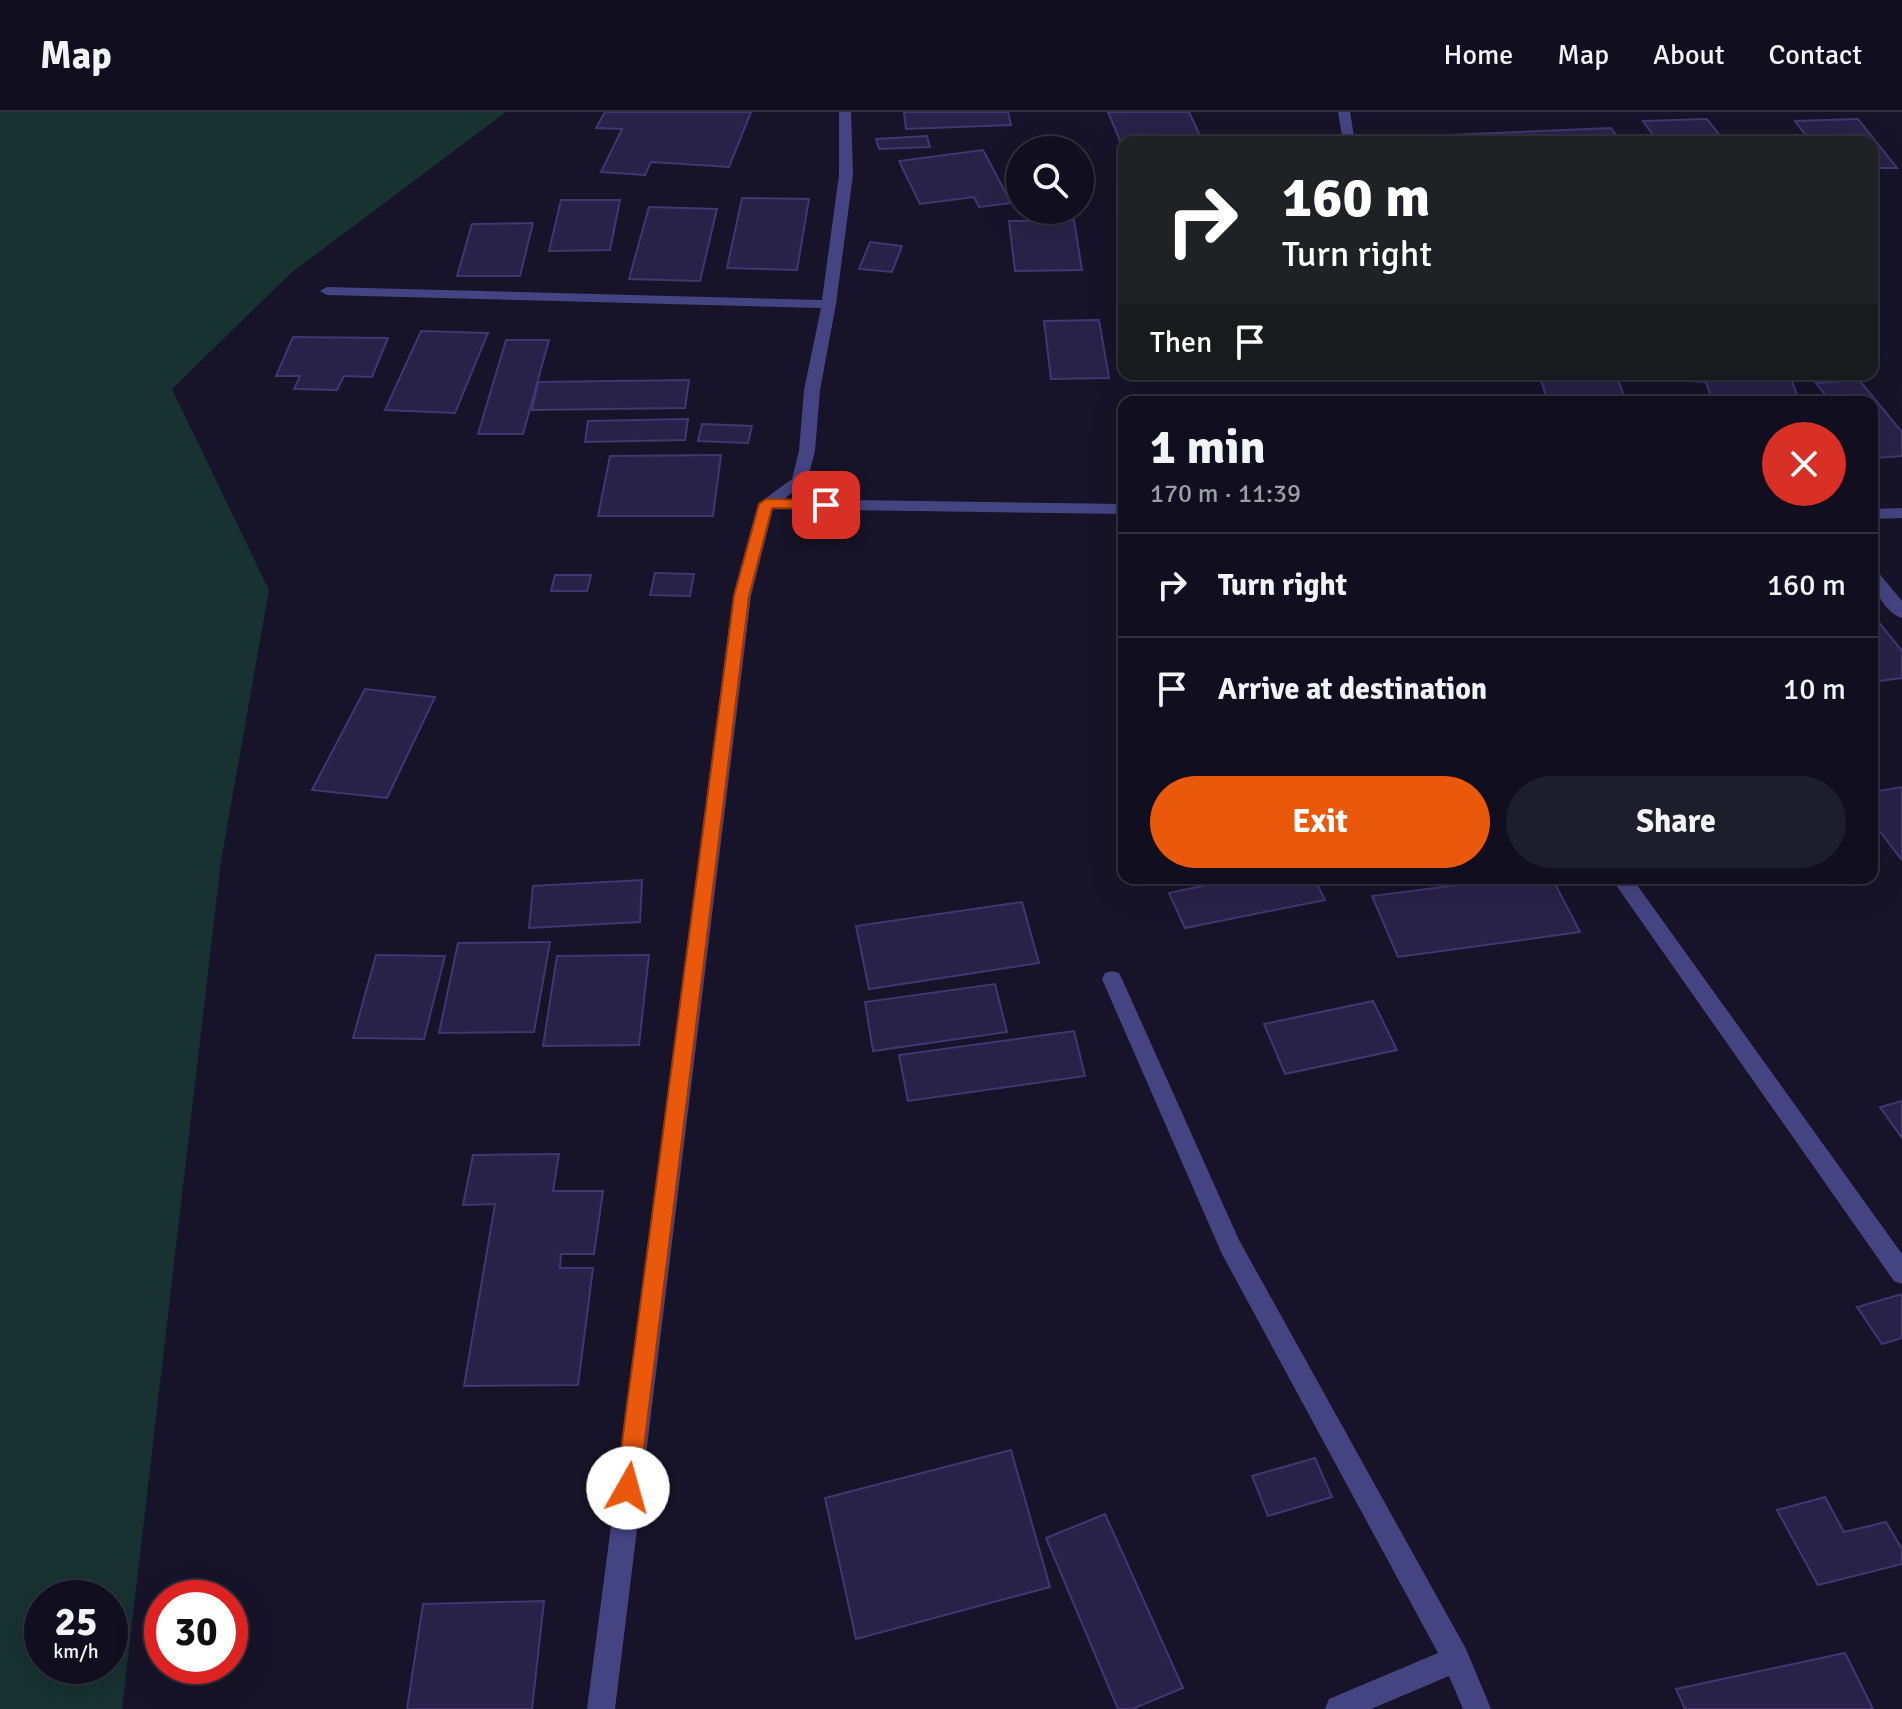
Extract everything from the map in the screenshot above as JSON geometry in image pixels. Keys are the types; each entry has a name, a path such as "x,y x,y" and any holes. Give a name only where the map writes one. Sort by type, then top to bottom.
{"street":[{"path":"601,1709 742,596 766,504 799,481 807,451 812,390 829,304 846,175 845,112"},
{"path":"1344,112 1348,136"},
{"path":"327,291 829,304"},
{"path":"766,504 1118,509"},
{"path":"1878,514 1902,513"},
{"path":"1878,583 1902,612"},
{"path":"1625,884 1894,1251 1902,1273"},
{"path":"1112,979 1230,1247 1456,1659 1477,1709"},
{"path":"1339,1709 1456,1659"}],"green space":[{"path":"0,112 506,112 291,273 172,389 269,590 221,861 128,1658 128,1580 24,1580 24,1684 125,1684 122,1709 0,1709"}],"building":[{"path":"605,112 751,112 729,167 651,162 645,175 601,172 622,129 596,128"},
{"path":"904,112 1008,112 1011,125 906,129"},
{"path":"1108,112 1189,112 1200,136 1118,136"},
{"path":"1707,119 1720,136 1654,136 1643,121"},
{"path":"1858,119 1872,136 1806,136 1795,121"},
{"path":"1611,128 1617,136 1424,136"},
{"path":"927,136 930,147 879,149 876,139"},
{"path":"1878,144 1897,168 1878,168"},
{"path":"983,150 1006,194 1006,204 979,207 974,197 920,204 899,161"},
{"path":"742,198 809,199 797,270 727,268"},
{"path":"561,200 620,200 610,250 549,251"},
{"path":"649,207 717,209 700,281 629,279"},
{"path":"533,223 520,276 457,276 472,224"},
{"path":"1009,224 1075,224 1082,270 1015,271"},
{"path":"870,242 902,246 892,272 859,269"},
{"path":"1099,320 1109,378 1051,379 1044,321"},
{"path":"421,331 488,333 455,413 385,410"},
{"path":"293,337 388,338 372,377 344,376 337,390 294,389 300,376 276,376"},
{"path":"506,340 549,340 523,434 478,434"},
{"path":"689,380 685,408 532,410 538,382"},
{"path":"1541,380 1618,380 1624,396 1546,396"},
{"path":"1672,380 1791,380 1798,396 1711,396 1706,382"},
{"path":"1859,380 1872,396 1826,396 1816,383"},
{"path":"1878,403 1902,432 1902,456 1878,458"},
{"path":"688,419 685,440 585,442 588,421"},
{"path":"702,424 752,426 748,443 698,441"},
{"path":"721,455 713,516 598,516 610,456"},
{"path":"655,573 694,574 690,596 650,595"},
{"path":"555,575 591,575 587,591 551,591"},
{"path":"1878,621 1902,651 1902,678 1878,681"},
{"path":"365,689 435,697 387,798 312,790"},
{"path":"1902,787 1902,859 1878,829 1878,791"},
{"path":"642,880 640,922 529,928 533,886"},
{"path":"1212,884 1317,884 1325,900 1185,928 1169,893"},
{"path":"1465,884 1555,884 1580,932 1398,957 1372,896"},
{"path":"1022,902 1039,963 869,989 856,926"},
{"path":"550,942 534,1032 439,1033 458,943"},
{"path":"376,955 445,956 424,1039 353,1038"},
{"path":"649,955 639,1045 543,1046 557,956"},
{"path":"995,984 1007,1032 873,1051 865,1002"},
{"path":"1373,1001 1397,1050 1285,1074 1264,1024"},
{"path":"1074,1031 1085,1076 908,1101 899,1055"},
{"path":"1902,1101 1902,1138 1880,1107"},
{"path":"559,1154 553,1191 603,1191 594,1254 561,1254 560,1268 593,1268 578,1385 464,1386 495,1204 463,1205 473,1155"},
{"path":"1902,1294 1902,1338 1882,1344 1857,1307"},
{"path":"1011,1450 1050,1587 856,1639 825,1498"},
{"path":"1315,1458 1332,1497 1268,1516 1252,1476"},
{"path":"1825,1497 1844,1532 1886,1522 1902,1549 1902,1564 1818,1585 1777,1510"},
{"path":"1105,1514 1183,1688 1132,1709 1118,1709 1046,1538"},
{"path":"544,1601 532,1709 407,1709 423,1604"},
{"path":"1845,1653 1873,1709 1685,1709 1676,1689"}],"route":[{"path":"628,1488 742,596 766,504 826,505"}]}
